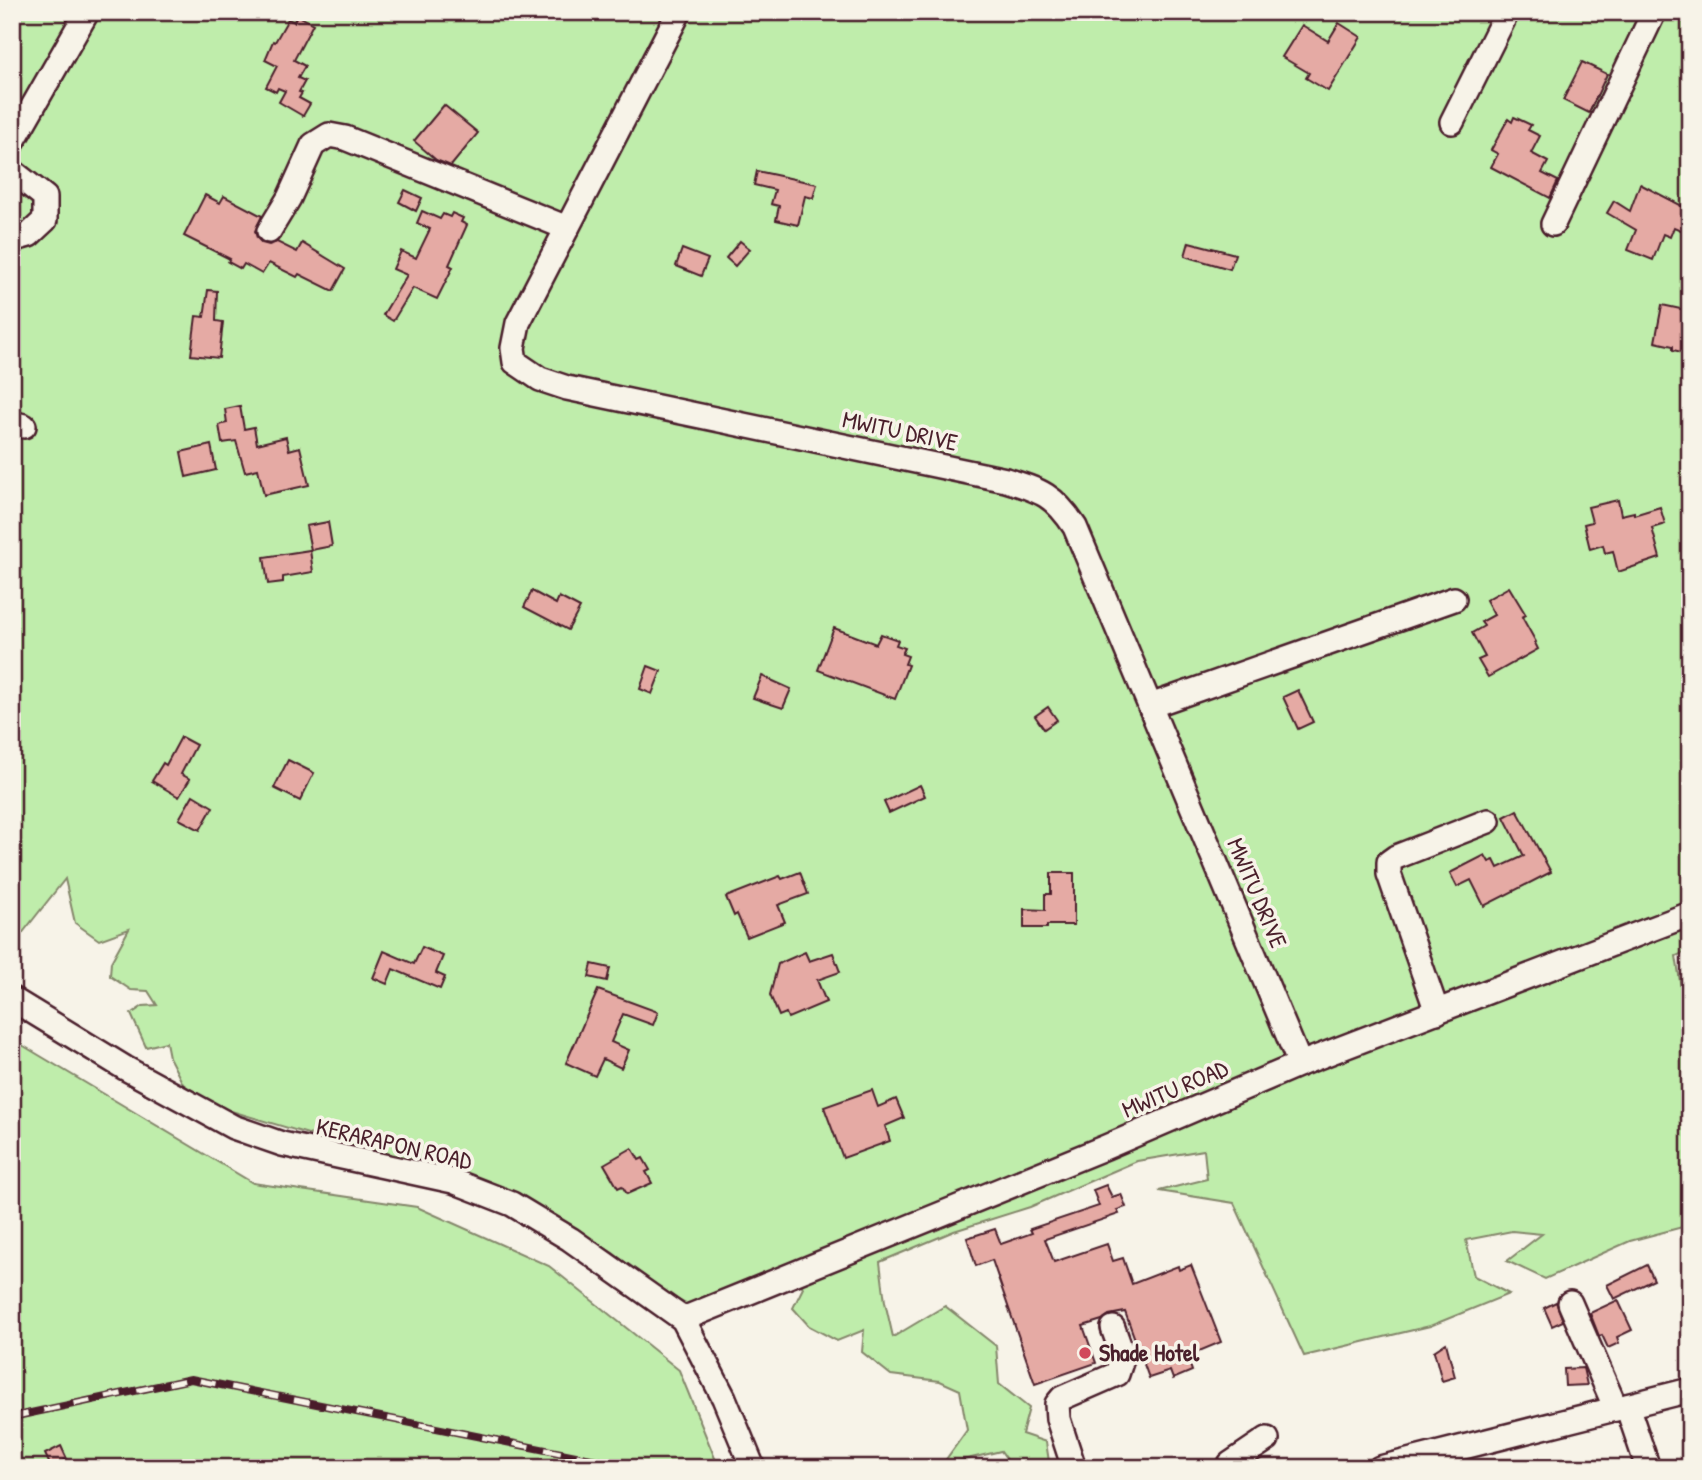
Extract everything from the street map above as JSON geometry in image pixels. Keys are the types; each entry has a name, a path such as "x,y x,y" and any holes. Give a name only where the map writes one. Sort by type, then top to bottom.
{"street":[{"path":"12,143 87,12"},
{"name":"MWITU DRIVE","path":"679,12 518,323 513,348 515,362 540,379 567,388 1006,480 1038,490 1061,505 1075,527 1300,1064"},
{"path":"1452,122 1507,12"},
{"path":"1553,224 1654,12"},
{"path":"269,231 289,198 313,145 329,135 345,138 567,228"},
{"path":"12,171 45,197 45,219 29,235 15,239"},
{"path":"1150,706 1454,599"},
{"path":"1437,1012 1389,874 1389,862 1488,821"},
{"name":"MWITU ROAD","path":"683,1319 1106,1147 1300,1064 1690,914"},
{"name":"KERARAPON ROAD","path":"12,999 125,1068 233,1127 282,1144 453,1181 512,1204 570,1240 683,1319 724,1398 753,1468"},
{"path":"1570,1303 1648,1468"},
{"path":"1074,1468 1058,1419 1057,1404 1062,1398 1117,1374 1124,1356 1113,1328"},
{"path":"1380,1468 1690,1390"},
{"path":"1228,1468 1267,1439"}],"green space":[{"path":"12,12 1690,12 1690,950 1676,956 1686,1019 1690,1022 1690,1225 1630,1241 1545,1279 1507,1261 1542,1234 1512,1231 1466,1240 1474,1276 1509,1294 1430,1326 1304,1356 1234,1203 1159,1191 1207,1179 1204,1150 1137,1161 1030,1207 954,1231 880,1262 893,1337 945,1306 996,1346 999,1384 1029,1408 1022,1434 1046,1442 1050,1468 1013,1468 1001,1451 942,1465 967,1430 960,1390 940,1381 891,1375 862,1352 864,1330 837,1341 809,1326 793,1308 803,1288 793,1264 689,1306 660,1290 613,1253 496,1185 424,1162 372,1153 211,1105 183,1084 169,1057 166,1042 146,1047 131,1014 143,1006 157,1005 148,991 131,990 110,976 111,962 129,929 99,940 75,923 65,879 17,940 12,939 12,555 19,546 12,539"},
{"path":"12,1039 253,1183 417,1207 549,1266 679,1370 719,1468 12,1468"}],"building":[{"path":"297,15 313,24 294,60 305,66 298,78 305,81 299,98 310,104 303,116 279,102 285,91 278,88 276,92 266,87 277,66 265,60 273,41 275,42 288,19 294,22"},
{"path":"1339,23 1361,37 1328,91 1306,78 1309,73 1282,57 1302,25 1328,41"},
{"path":"1582,62 1607,74 1589,113 1563,100"},
{"path":"444,105 478,133 451,166 436,160 414,141"},
{"path":"1514,117 1531,125 1528,130 1540,136 1531,153 1548,162 1542,173 1558,181 1550,198 1491,167 1498,154 1491,150 1508,119 1512,122"},
{"path":"757,171 817,184 813,198 805,196 798,225 776,220 779,206 771,204 775,190 754,185"},
{"path":"1640,184 1690,210 1690,234 1674,227 1670,237 1663,234 1653,260 1628,250 1636,230 1607,213 1614,201 1630,211"},
{"path":"405,190 422,198 416,211 399,202"},
{"path":"205,195 220,203 224,196 262,216 255,231 262,243 269,245 277,242 297,252 302,243 345,269 333,291 269,263 262,274 244,264 241,269 228,262 230,259 184,236"},
{"path":"422,211 440,219 443,214 450,217 452,213 463,218 461,222 467,225 449,265 453,267 437,299 413,288 393,321 383,315 407,275 393,269 401,251 416,258 430,229 417,223"},
{"path":"740,241 750,249 735,266 726,258"},
{"path":"1189,242 1235,254 1230,269 1185,256"},
{"path":"682,249 708,259 701,276 676,266"},
{"path":"208,290 217,291 216,321 223,322 219,358 191,355 196,316 204,317"},
{"path":"1662,305 1690,311 1690,354 1655,342"},
{"path":"240,406 244,429 254,427 257,444 286,437 289,450 300,447 309,485 264,495 258,469 245,472 236,441 222,443 219,425 227,423 225,409"},
{"path":"211,445 216,470 186,477 181,452"},
{"path":"1618,500 1621,515 1634,512 1634,515 1660,507 1665,524 1652,528 1660,558 1618,572 1613,551 1605,553 1603,545 1590,549 1584,524 1592,522 1588,507"},
{"path":"328,522 332,546 311,550 306,526"},
{"path":"310,550 313,572 283,577 283,582 268,584 264,557"},
{"path":"1509,587 1526,615 1522,617 1538,649 1488,677 1478,660 1485,657 1472,633 1484,626 1481,622 1494,615 1486,600"},
{"path":"532,591 556,604 559,597 580,608 568,630 524,607"},
{"path":"834,628 876,644 881,634 898,640 896,645 905,648 902,654 908,656 905,664 908,665 895,699 818,670"},
{"path":"648,666 661,671 652,694 640,689"},
{"path":"762,676 791,689 783,708 753,698"},
{"path":"1298,690 1313,722 1298,729 1283,697"},
{"path":"1048,707 1057,720 1044,729 1035,716"},
{"path":"181,737 196,745 181,774 190,779 179,797 152,781 163,763 166,765"},
{"path":"288,760 314,773 300,801 274,788"},
{"path":"920,785 925,796 889,813 884,802"},
{"path":"193,795 213,807 200,830 179,819"},
{"path":"1517,810 1551,872 1484,906 1471,880 1457,887 1450,873 1485,855 1489,862 1494,860 1498,868 1524,856 1504,817"},
{"path":"800,872 808,894 778,905 785,922 747,937 726,897 780,876 782,879"},
{"path":"1051,873 1074,873 1074,925 1024,928 1024,909 1045,910 1045,894 1051,894"},
{"path":"422,947 443,956 436,973 445,977 440,989 393,969 387,984 373,978 384,951 414,964"},
{"path":"805,952 809,961 833,953 840,972 817,980 826,1002 788,1018 786,1013 779,1016 770,995 778,964"},
{"path":"592,964 610,968 607,981 589,977"},
{"path":"598,990 658,1012 653,1025 623,1014 611,1042 629,1050 621,1068 603,1059 595,1076 566,1063"},
{"path":"872,1090 878,1107 896,1099 904,1118 885,1126 890,1141 843,1158 824,1107"},
{"path":"632,1148 639,1160 643,1158 650,1170 646,1172 652,1183 627,1194 622,1186 618,1188 604,1164"},
{"path":"1106,1185 1112,1197 1121,1194 1126,1207 1117,1210 1119,1214 1045,1239 1054,1262 1107,1244 1113,1261 1123,1258 1132,1284 1178,1266 1179,1270 1191,1265 1221,1342 1187,1356 1192,1371 1173,1379 1170,1371 1149,1378 1125,1312 1109,1315 1083,1326 1096,1363 1035,1384 992,1260 976,1266 967,1238 995,1229 1001,1244 1032,1233 1030,1229 1099,1206 1093,1190"},
{"path":"1647,1265 1654,1280 1614,1299 1607,1285"},
{"path":"1618,1300 1632,1330 1617,1337 1619,1343 1608,1348 1602,1335 1599,1336 1590,1313"},
{"path":"1556,1302 1563,1321 1552,1326 1544,1308"},
{"path":"1446,1343 1455,1377 1442,1381 1434,1351"},
{"path":"1583,1368 1587,1385 1565,1386 1564,1369"},
{"path":"61,1446 67,1459 51,1467 45,1454"}],"railway":[{"path":"12,1417 191,1379 636,1468"}],"place":[{"name":"Shade Hotel","path":"1085,1353"}]}
